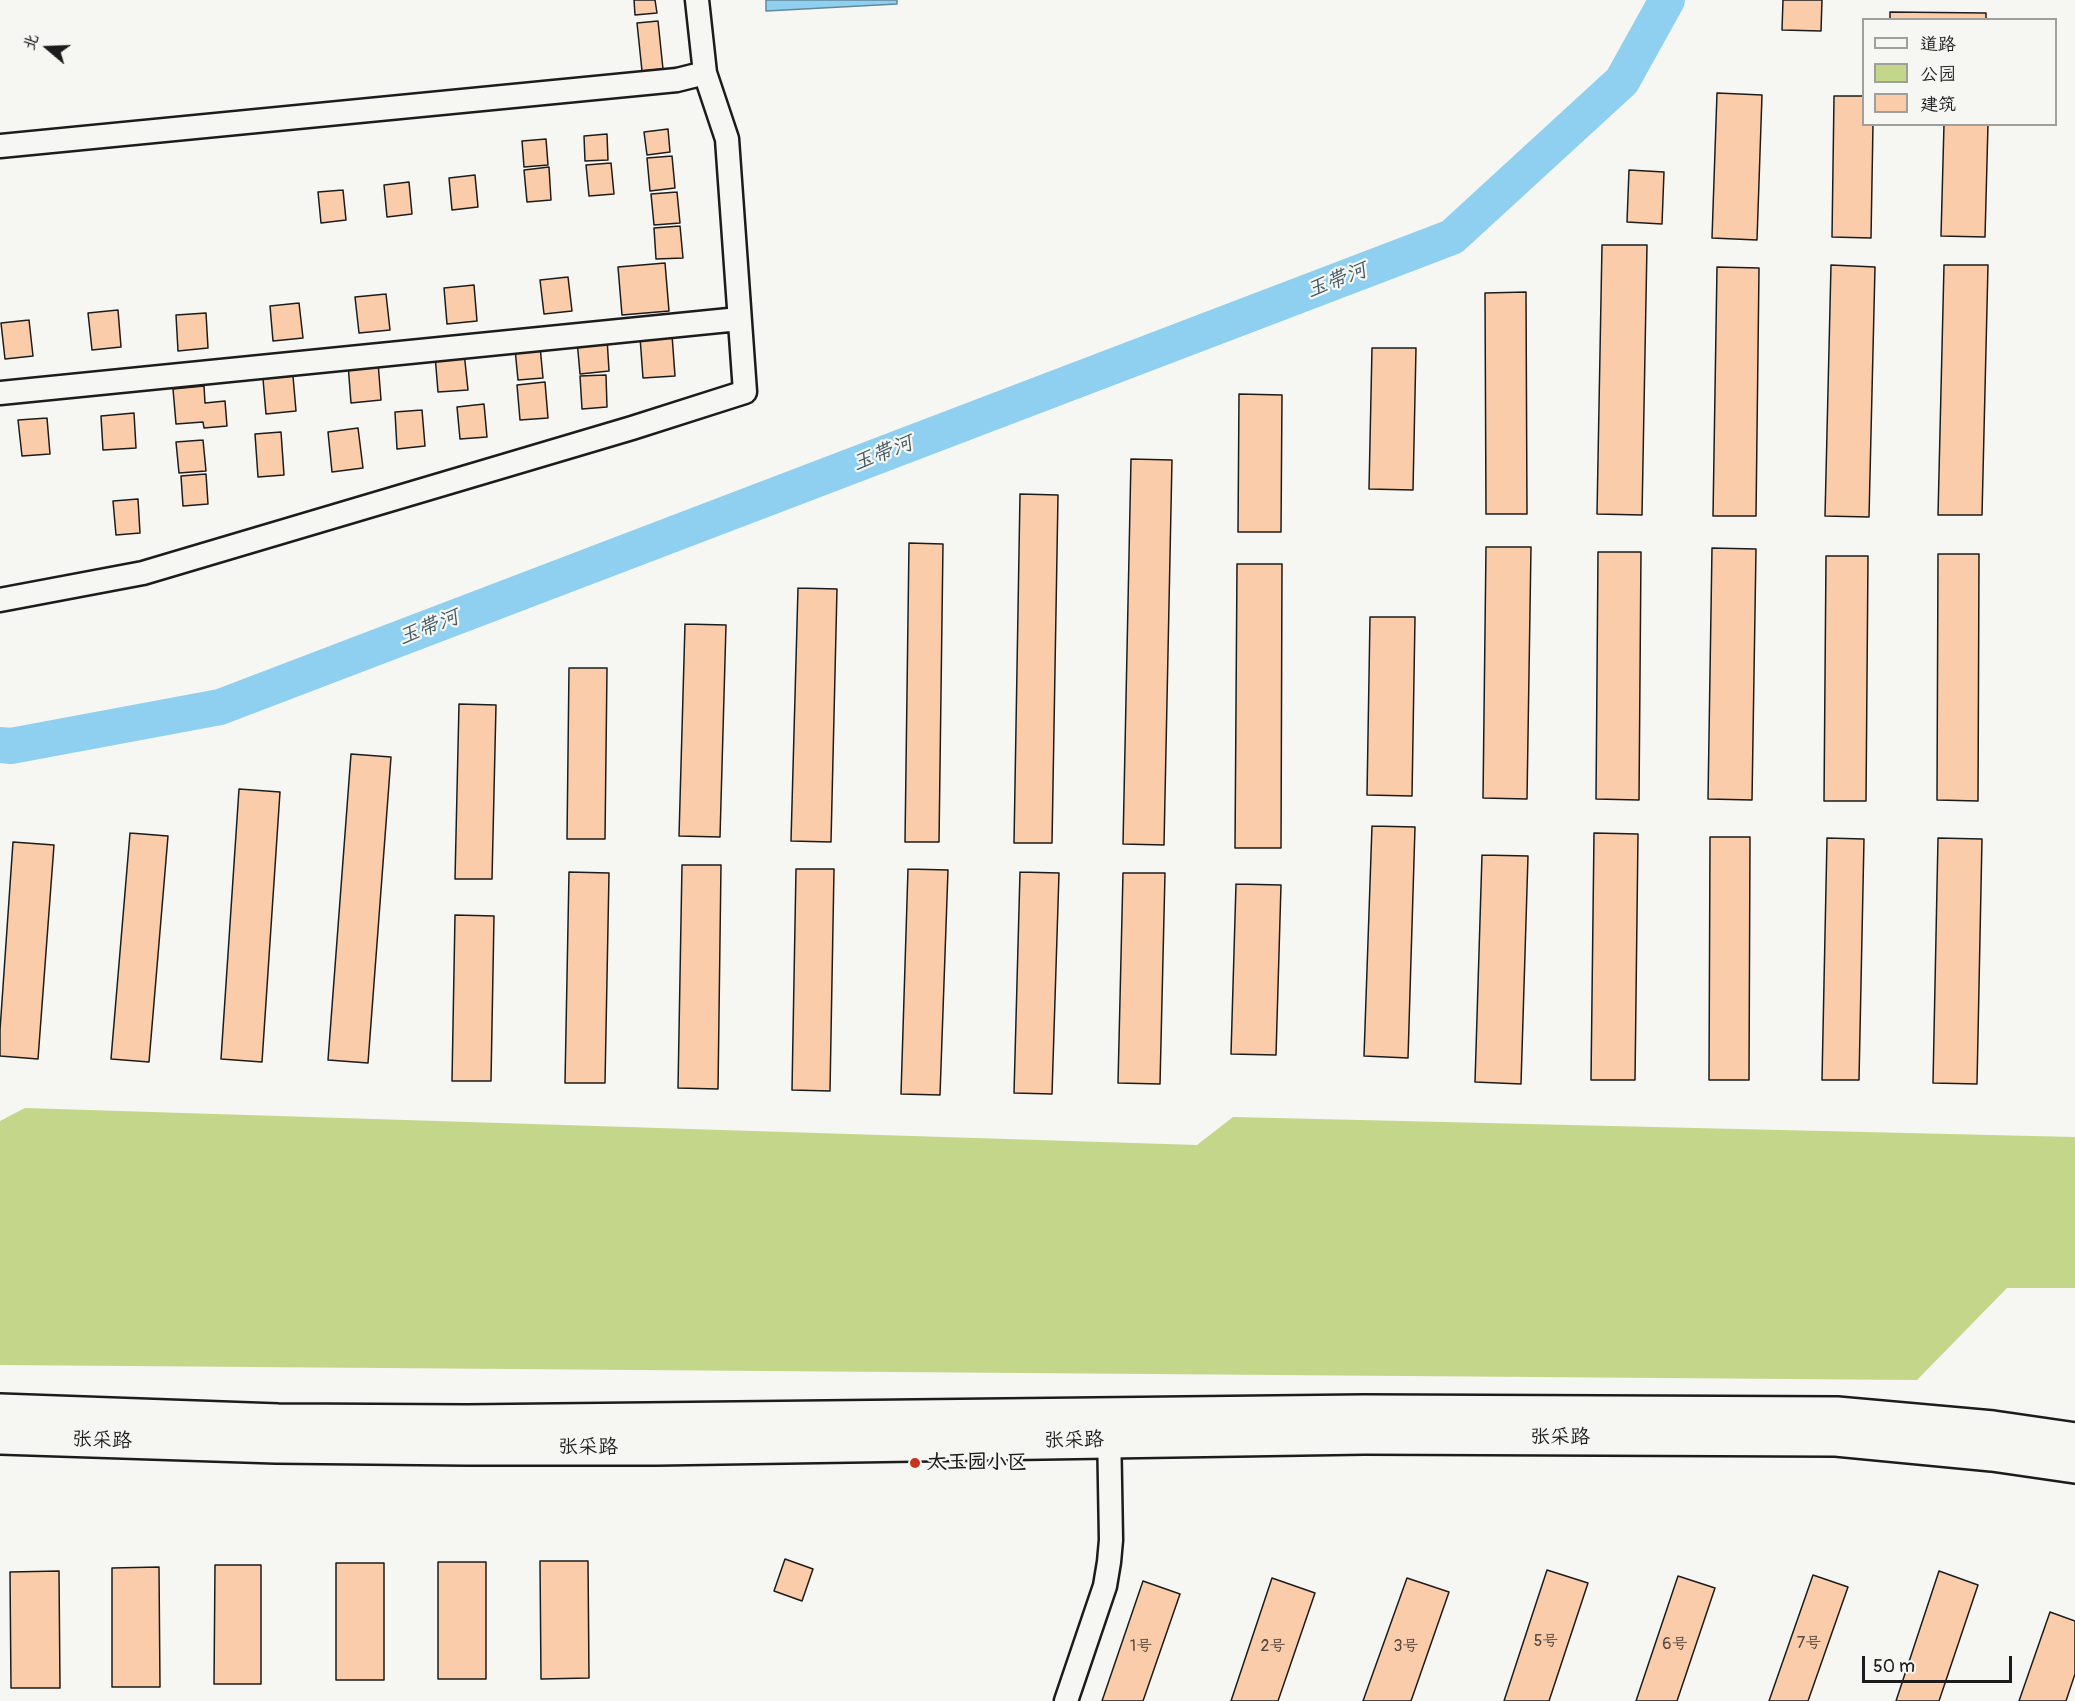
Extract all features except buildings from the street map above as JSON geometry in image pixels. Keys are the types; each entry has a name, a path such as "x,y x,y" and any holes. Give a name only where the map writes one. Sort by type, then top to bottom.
{"main road":[{"name":"张采路","path":"0,1412 278,1421 1109,1429 1365,1437 1836,1439 1992,1454 2075,1466"},
{"name":"张采路","path":"0,1437 276,1446 657,1448 1109,1429 1364,1412 1837,1414 1993,1428 2075,1440"}],"street":[{"path":"0,600 143,573 621,432 745,393 727,139 705,73 697,0"},
{"path":"0,146 678,80 705,73"},
{"path":"0,393 739,319"},
{"path":"1066,1701 1105,1586 1109,1562 1111,1540 1109,1429"}],"green space":[{"path":"25,1108 1197,1145 1233,1117 2075,1137 2075,1288 2007,1288 1917,1380 0,1365 0,1121"}],"water":[{"path":"766,0 897,0 897,4 766,11"}],"waterway":[{"name":"玉带河","path":"0,745 11,746 220,707 1452,237 1622,81 1667,0"}],"place":[{"name":"太玉园小区","path":"915,1463"}]}
